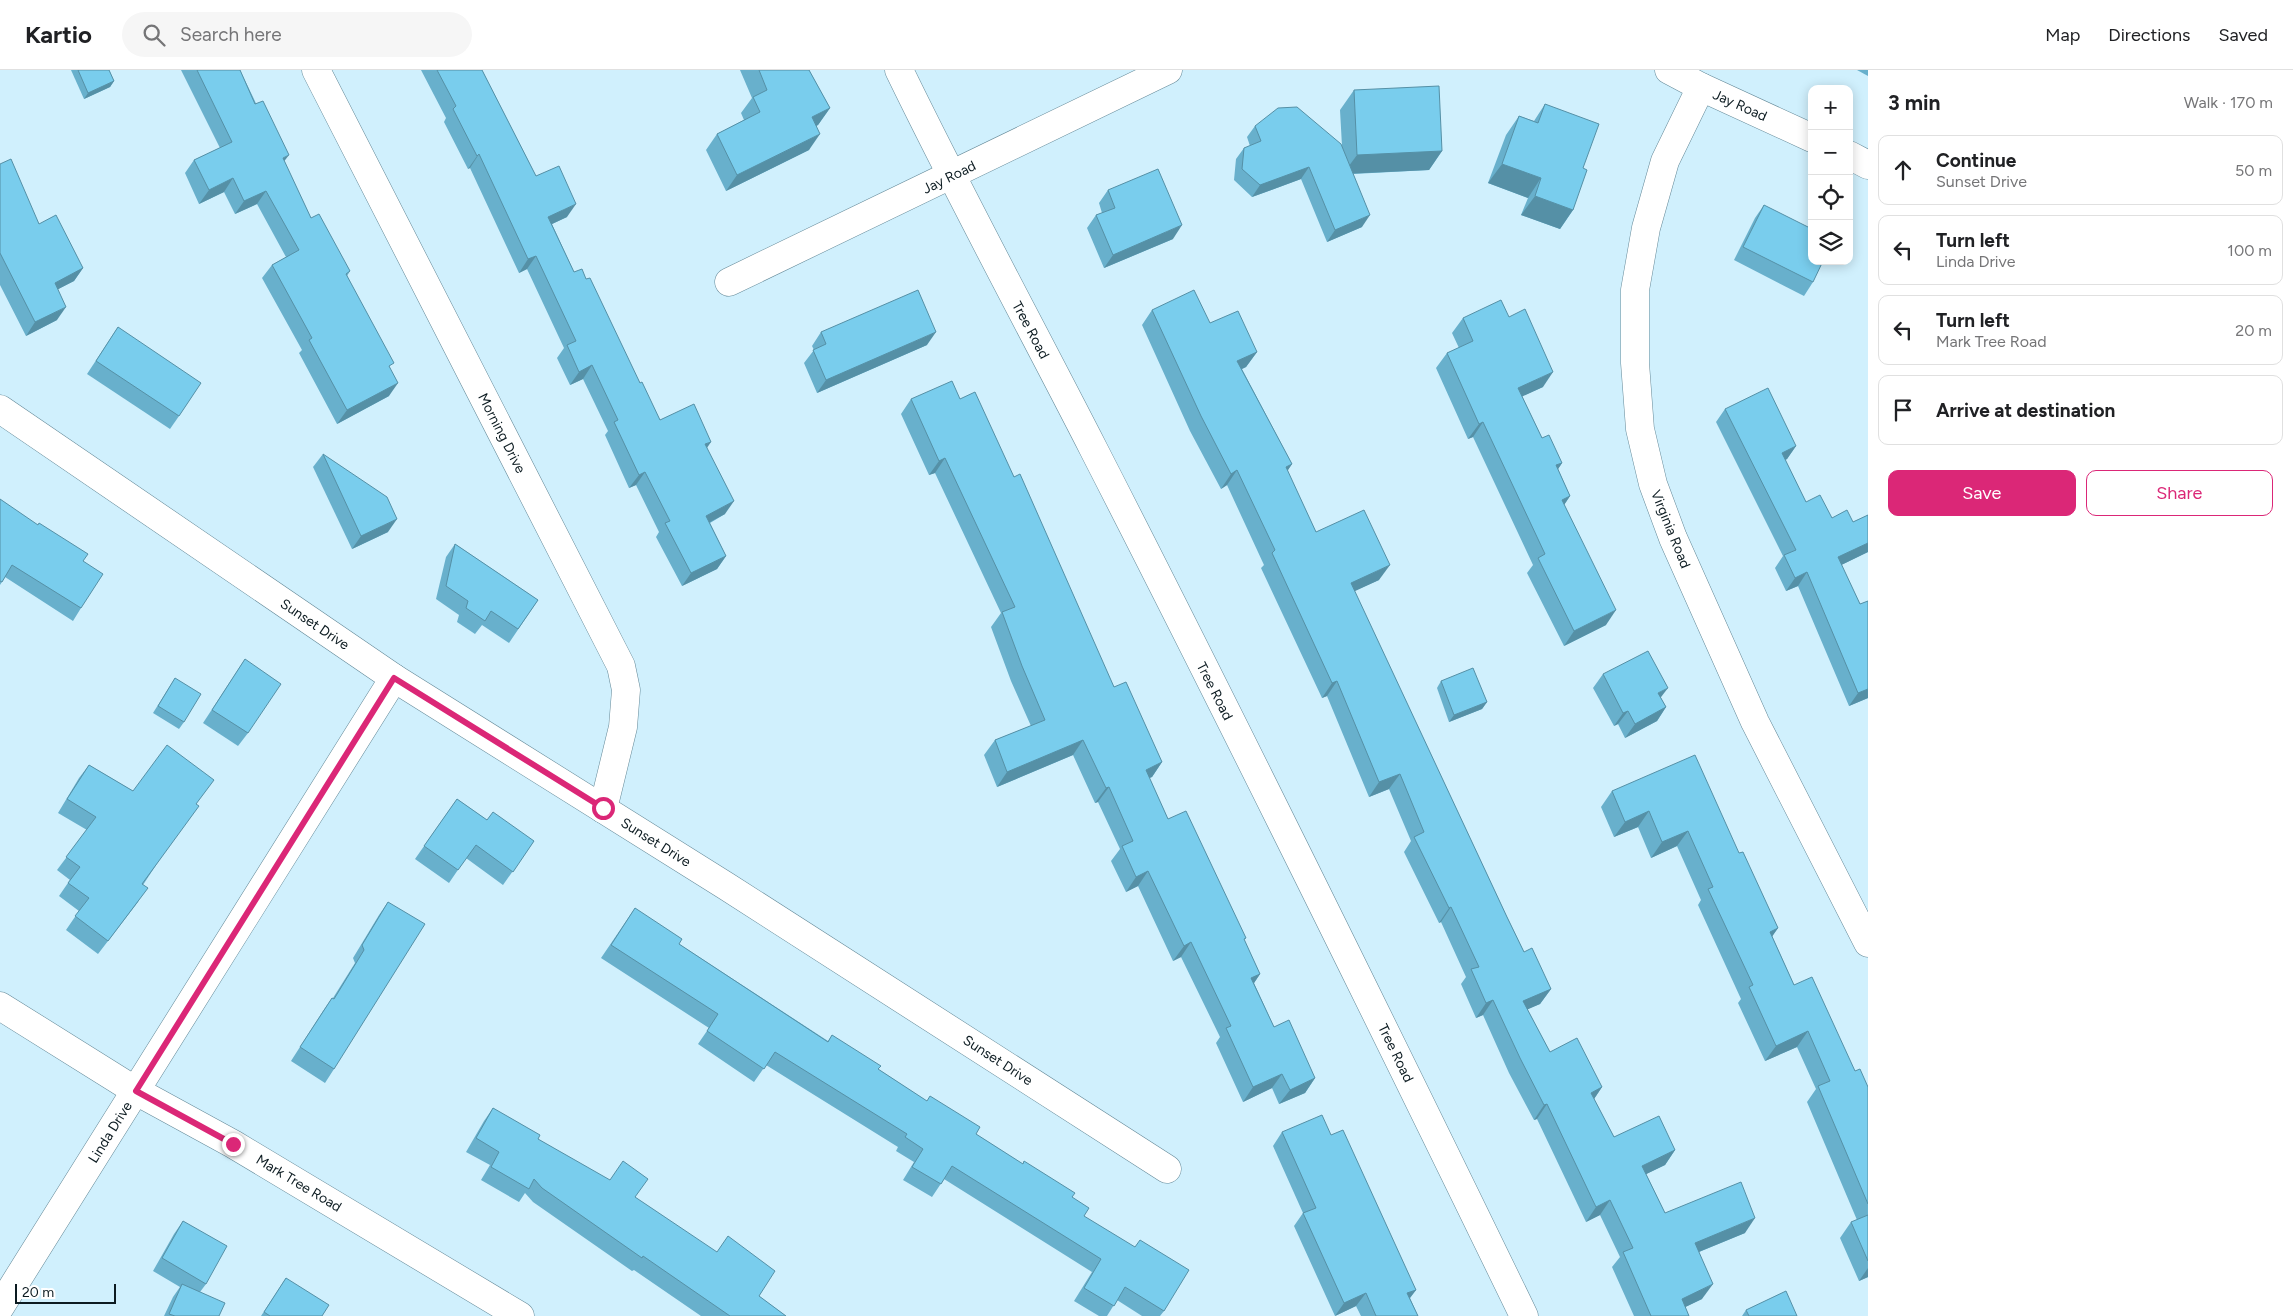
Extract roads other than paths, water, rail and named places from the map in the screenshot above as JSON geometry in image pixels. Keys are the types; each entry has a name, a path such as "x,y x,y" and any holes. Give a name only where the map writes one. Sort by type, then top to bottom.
{"street":[{"name":"Morning Drive","path":"316,70 621,666 626,690 624,727 603,808"},
{"name":"Tree Road","path":"899,70 951,177 1102,467 1376,1013 1524,1316"},
{"name":"Jay Road","path":"729,282 951,177 1168,70"},
{"name":"Jay Road","path":"1669,70 1701,87 1808,136"},
{"name":"Virginia Road","path":"1701,87 1666,161 1644,237 1635,290 1635,363 1640,429 1653,484 1674,538 1743,695 1867,936"},
{"path":"1853,157 1868,164"},
{"name":"Sunset Drive","path":"0,409 394,678 603,808 1167,1169"},
{"name":"Linda Drive","path":"0,1307 394,678"},
{"name":"Mark Tree Road","path":"0,1006 136,1091 233,1144 520,1316"}]}
